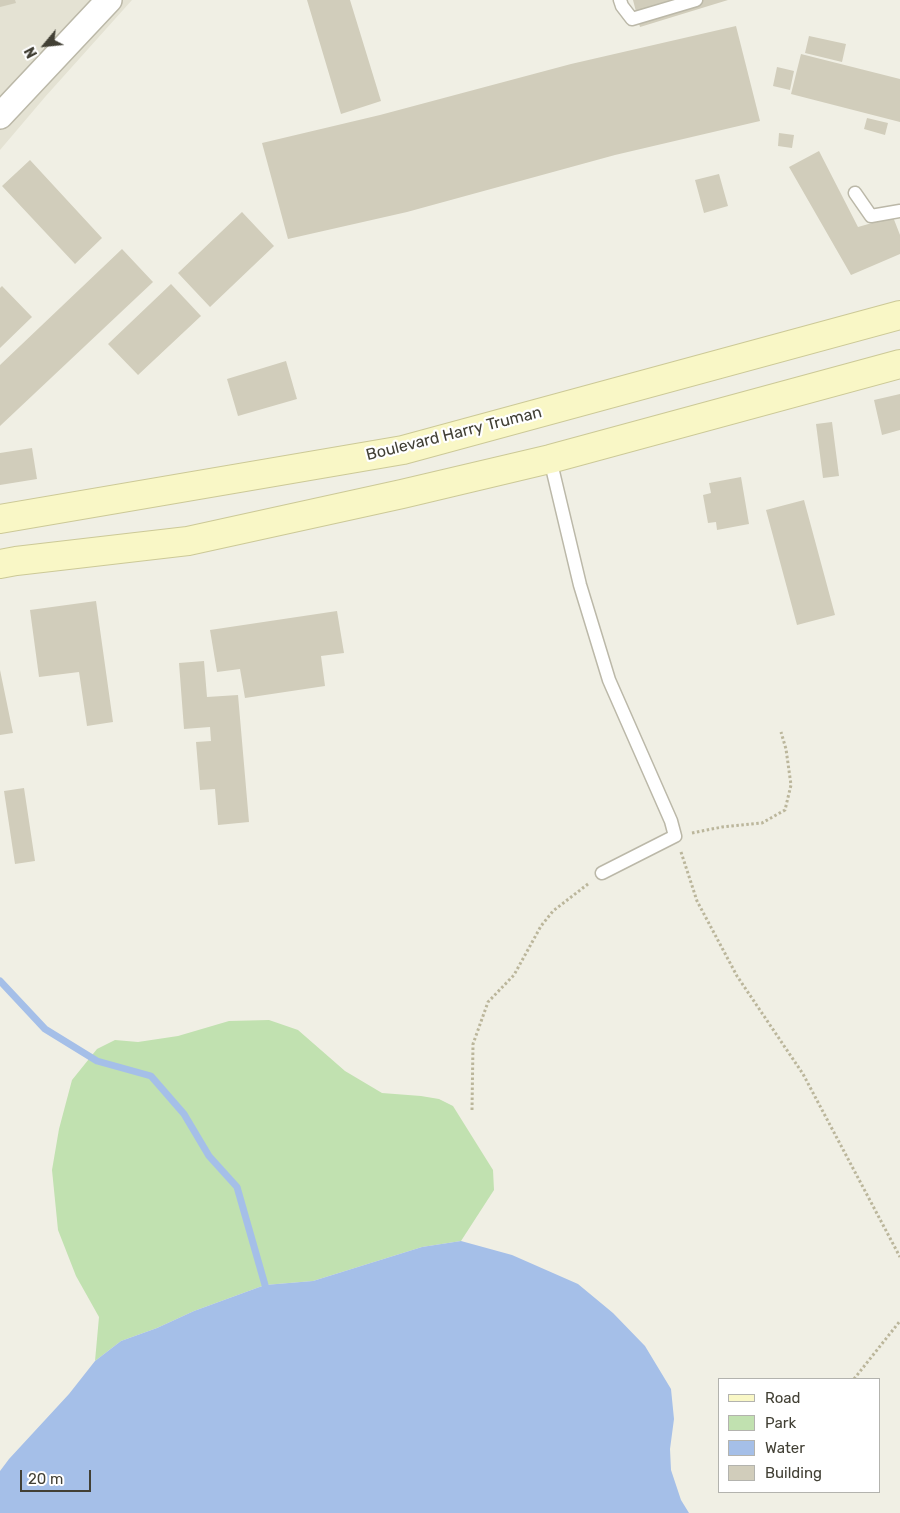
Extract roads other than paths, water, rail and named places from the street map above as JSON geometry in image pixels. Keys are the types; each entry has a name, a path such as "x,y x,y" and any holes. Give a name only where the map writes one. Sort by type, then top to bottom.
{"main road":[{"name":"Boulevard Harry Truman","path":"0,519 403,450 900,315"},
{"path":"0,564 188,541 411,492 550,459 900,364"}],"street":[{"path":"0,116 109,0"}],"lane":[{"path":"620,0 622,6 632,19 696,0"},
{"path":"855,193 871,216 900,211"},
{"path":"550,459 580,585 609,680 676,836 602,873"}],"water":[{"path":"461,1241 512,1255 578,1284 613,1313 645,1346 671,1389 674,1419 670,1449 671,1470 681,1500 689,1513 0,1513 0,1471 69,1394 95,1361 121,1341 157,1328 194,1311 265,1285 313,1281 422,1247"}],"waterway":[{"path":"0,981 45,1029 97,1061 151,1076 184,1114 209,1156 237,1187 265,1285"}]}
